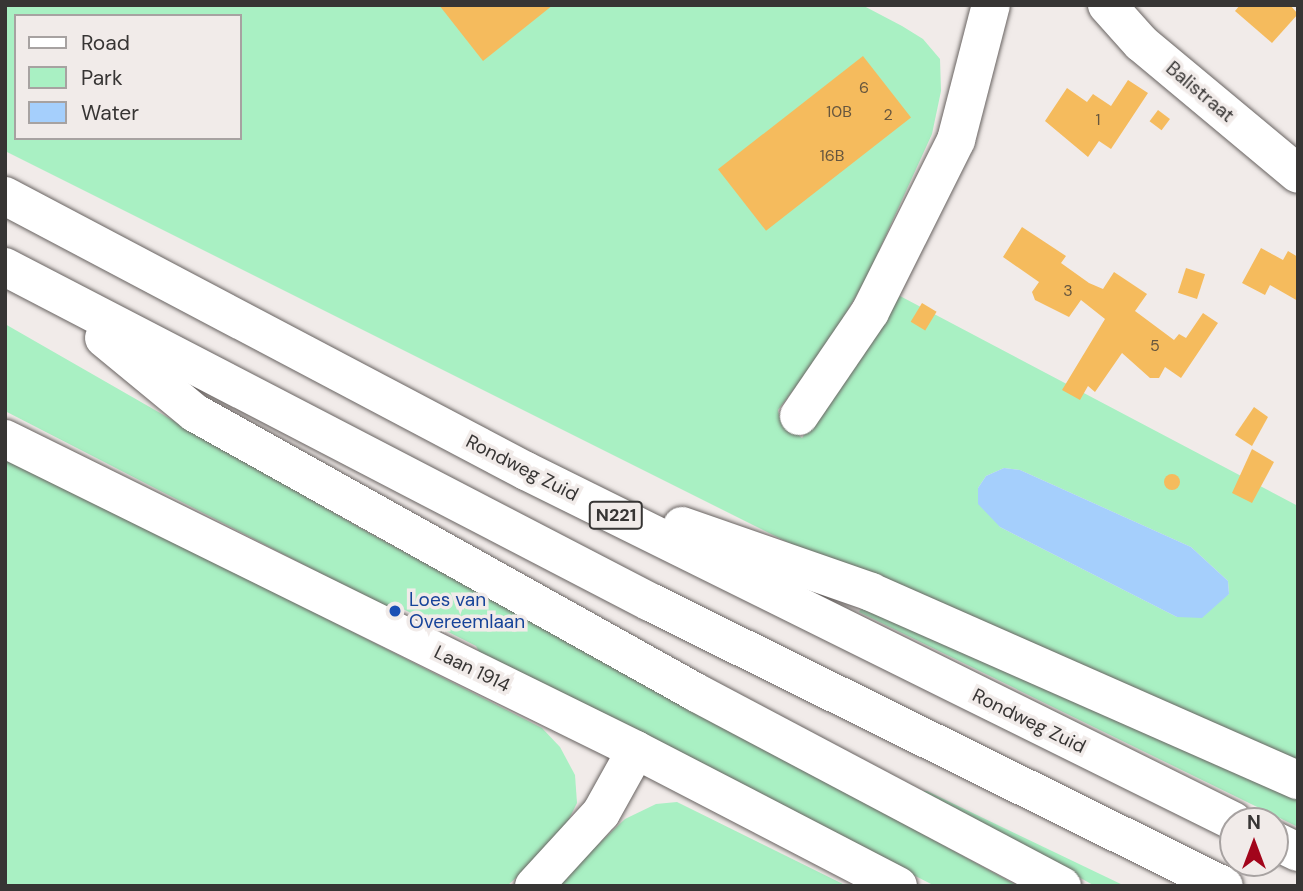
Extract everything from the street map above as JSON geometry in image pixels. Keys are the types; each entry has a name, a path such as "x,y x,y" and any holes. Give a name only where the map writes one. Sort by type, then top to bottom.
{"main road":[{"path":"799,416 870,312 956,140 991,5"},
{"name":"Balistraat","path":"1107,5 1141,43 1298,174"},
{"name":"Rondweg Zuid","path":"5,195 526,471 1219,814"},
{"path":"5,267 650,602 1224,886"},
{"path":"40,286 195,413 709,699 1062,886"},
{"name":"Laan 1914","path":"5,439 636,750 898,886"},
{"name":"N221","path":"526,471 871,592 1298,780"},
{"path":"534,886 601,813 636,750"}],"green space":[{"path":"5,5 862,5 902,26 923,39 940,59 941,91 932,134 866,279 826,347 778,410 780,419 802,438 900,296 1298,506 1298,766 797,547 5,151","holes":["1004,468 1020,470 1191,547 1228,581 1229,594 1177,617 1000,527 978,488 986,476"]},
{"path":"5,324 364,530 1018,886 935,886 481,655 476,646 397,606 386,607 5,411"},
{"path":"5,456 542,728 560,747 575,775 577,803 559,839 507,886 5,886"},
{"path":"864,604 1298,795 1298,827 1289,823 1289,807 1257,807 859,612"},
{"path":"921,791 927,791 1125,886 1095,886"},
{"path":"677,802 847,886 554,886 625,819 656,804"}],"water":[{"path":"1004,468 1020,470 1191,547 1228,581 1229,594 1202,618 1177,617 1000,527 978,504 978,488 986,476"}],"building":[{"path":"439,5 553,5 483,61"},
{"path":"1240,5 1290,5 1298,14 1272,43 1235,11"},
{"path":"863,56 911,117 766,231 718,169"},
{"path":"1128,80 1148,93 1111,149 1099,141 1088,157 1045,121 1067,88 1087,102 1093,94 1111,106"},
{"path":"1158,110 1170,119 1162,130 1150,121"},
{"path":"1022,227 1066,256 1061,263 1089,283 1103,289 1114,272 1147,294 1135,311 1174,340 1179,334 1186,338 1203,313 1218,323 1181,378 1165,367 1159,378 1150,378 1122,353 1095,392 1088,386 1080,400 1062,390 1105,319 1081,300 1069,317 1035,300 1032,292 1039,282 1003,257"},
{"path":"1261,248 1283,260 1288,251 1298,257 1298,301 1270,285 1265,295 1242,283"},
{"path":"1186,268 1205,274 1197,299 1178,293"},
{"path":"922,303 937,312 925,331 911,322"},
{"path":"1254,407 1268,417 1252,446 1235,435"},
{"path":"1252,449 1274,462 1252,503 1232,493"},
{"path":"1172,474 1178,476 1178,488 1172,490 1166,488 1164,482 1166,476"}],"place":[{"name":"Loes van Overeemlaan","path":"395,611"}]}
